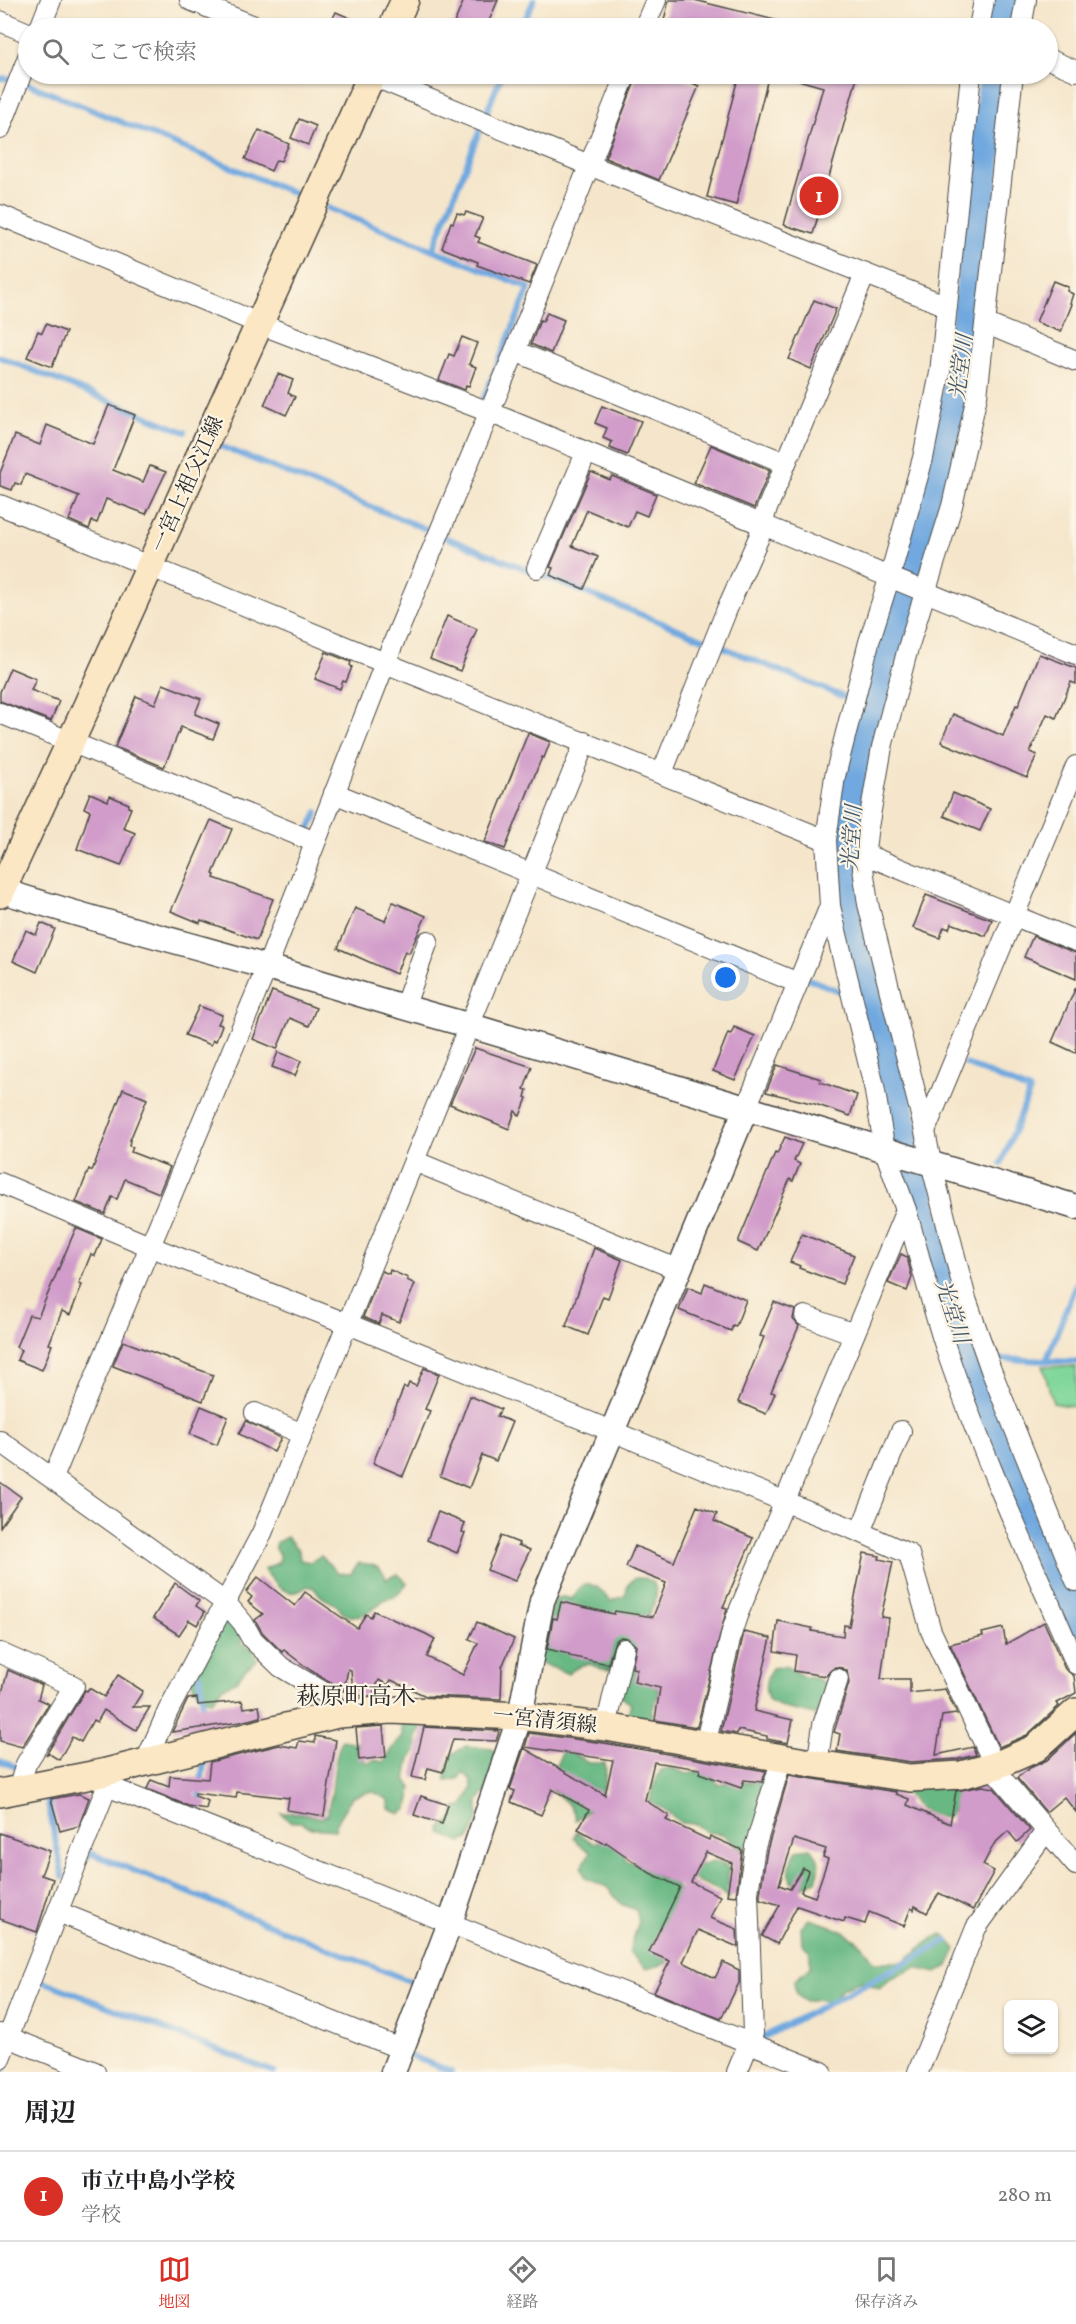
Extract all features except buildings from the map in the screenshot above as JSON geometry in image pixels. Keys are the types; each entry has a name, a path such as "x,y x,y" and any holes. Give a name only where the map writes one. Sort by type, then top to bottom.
{"main road":[{"path":"397,18 405,0"},
{"name":"一宮上祖父江線","path":"0,892 150,566 366,84"},
{"name":"一宮清須線","path":"9,1791 105,1780 146,1761 338,1714 391,1710 520,1716 606,1727 910,1778 961,1775 996,1766 1036,1748 1076,1712"}],"street":[{"path":"44,18 51,0"},
{"path":"190,0 234,18"},
{"path":"648,18 656,0"},
{"path":"981,18 984,0"},
{"path":"1023,18 1026,0"},
{"path":"0,21 18,29"},
{"path":"1058,64 1076,71"},
{"path":"0,129 18,83"},
{"path":"394,84 590,165 947,306"},
{"path":"52,1478 267,967 385,663 515,351 622,84"},
{"path":"970,84 940,373 933,414 892,577 869,642 834,776 826,840 830,906 888,1152 932,1305 982,1444 1076,1664"},
{"path":"1012,84 994,233 987,324 977,396 952,506 908,648 882,747 863,868 868,904 925,1131 929,1163 966,1299 991,1370 1076,1581"},
{"path":"0,215 259,323 489,412 1076,654"},
{"path":"662,773 763,525 766,511 865,274"},
{"path":"987,324 1076,361"},
{"path":"515,351 786,463"},
{"path":"537,568 586,453"},
{"path":"0,505 826,840"},
{"path":"0,713 315,842"},
{"path":"146,1761 168,1711 262,1533 585,742"},
{"path":"925,1131 1076,765"},
{"path":"334,793 798,983"},
{"path":"864,854 1076,941"},
{"path":"0,892 468,1025 1076,1207"},
{"path":"393,2072 450,1923 520,1716 542,1601 830,906"},
{"path":"404,1008 428,941"},
{"path":"414,1161 679,1270"},
{"path":"0,1183 149,1246 614,1431 909,1554 931,1631 996,1766 997,1773 1076,1865"},
{"path":"705,1745 732,1631 906,1210"},
{"path":"805,1316 854,1334"},
{"path":"255,1413 302,1434"},
{"path":"860,1532 901,1431"},
{"path":"0,1442 226,1603 243,1623 252,1639 281,1667 330,1696 338,1714"},
{"path":"606,1727 624,1649"},
{"path":"0,1653 74,1686 9,1791"},
{"path":"817,1764 823,1725 838,1679"},
{"path":"737,2072 753,2032 748,1893 755,1847 782,1758"},
{"path":"0,2058 4,2036 58,1912 105,1780 450,1923 822,2072"},
{"path":"918,2072 976,1928 1046,1831"},
{"path":"58,1912 401,2049"},
{"path":"4,2036 95,2072"}],"green space":[{"path":"1043,1366 1076,1367 1076,1407 1053,1403"},
{"path":"287,1537 299,1551 300,1560 310,1562 321,1556 338,1573 351,1574 358,1563 372,1565 382,1571 386,1579 398,1574 407,1583 397,1594 383,1600 370,1611 359,1616 347,1615 314,1588 307,1586 301,1591 289,1592 283,1590 268,1576 264,1570 279,1562 279,1554 275,1549 277,1542"},
{"path":"635,1578 645,1578 653,1582 656,1594 645,1628 648,1681 658,1689 659,1694 652,1710 652,1722 630,1721 628,1713 631,1704 620,1696 615,1670 588,1664 568,1674 536,1660 555,1598 572,1599 581,1586 588,1584 597,1587 611,1601 625,1596 628,1585"},
{"path":"230,1620 241,1627 241,1643 252,1648 257,1660 235,1682 223,1687 211,1701 198,1692 191,1678 218,1627"},
{"path":"785,1666 804,1677 815,1678 825,1683 830,1695 825,1708 816,1715 784,1708 769,1701 765,1688 766,1681 772,1668"},
{"path":"402,1717 421,1720 416,1751 410,1758 406,1780 412,1788 408,1809 400,1814 389,1808 389,1800 372,1791 352,1797 338,1819 335,1830 311,1828 302,1822 290,1822 281,1813 301,1813 321,1818 328,1814 336,1759 342,1740 357,1743 357,1754 367,1763 375,1760 383,1762 402,1738"},
{"path":"466,1746 492,1749 499,1757 486,1791 478,1802 478,1819 469,1839 461,1842 441,1834 440,1828 452,1819 455,1808 463,1806 472,1788 471,1780 463,1772 458,1779 446,1781 452,1754"},
{"path":"562,1751 574,1754 588,1763 605,1763 605,1780 599,1796 589,1810 576,1820 569,1805 546,1785"},
{"path":"672,1768 687,1774 706,1770 718,1784 764,1783 768,1792 754,1840 741,1849 722,1834 706,1832 696,1824 681,1823 650,1801 653,1787 661,1770"},
{"path":"898,1780 959,1782 958,1797 947,1818 941,1817 916,1805 908,1795 901,1791"},
{"path":"576,1832 593,1843 606,1840 623,1843 625,1859 646,1868 662,1879 671,1880 683,1897 666,1964 646,1969 629,1952 639,1921 636,1910 621,1904 607,1887 585,1878 582,1867 590,1852 574,1837"},
{"path":"811,1848 818,1860 818,1872 816,1881 803,1887 791,1882 789,1866 797,1850"},
{"path":"713,1861 724,1864 729,1869 729,1899 720,1891 691,1878 694,1867"},
{"path":"809,1919 828,1925 855,1939 869,1953 874,1962 902,1962 933,1938 943,1934 956,1949 948,1966 937,1973 916,1968 894,1977 879,1988 862,1981 842,1988 830,2004 819,1999 805,2001 796,1994 794,1981 810,1967 810,1951 802,1944 801,1928"}],"waterway":[{"path":"526,18 534,0"},
{"name":"光堂川","path":"1005,18 1009,0"},
{"path":"0,78 10,79"},
{"path":"28,84 296,194"},
{"path":"485,116 498,84"},
{"name":"光堂川","path":"995,84 984,157 972,293 954,419 937,494 881,670 857,769 845,869 861,955 922,1214 973,1370 1020,1489 1076,1618"},
{"path":"433,250 481,127"},
{"path":"328,208 529,288 484,398"},
{"path":"0,357 185,432"},
{"path":"220,446 431,531"},
{"path":"442,536 708,641"},
{"path":"722,641 720,646 846,698"},
{"path":"308,833 317,812"},
{"path":"809,979 846,994"},
{"path":"857,999 872,1004"},
{"path":"966,1064 1030,1091 1001,1164"},
{"path":"1046,1361 1076,1284"},
{"path":"998,1359 1076,1362"},
{"path":"194,1667 200,1675 203,1711"},
{"path":"201,1817 197,1815 205,1754"},
{"path":"0,1761 19,1768"},
{"path":"47,1798 63,1877"},
{"path":"88,1857 90,1853 417,1984"},
{"path":"760,2039 947,1941"},
{"path":"40,1980 274,2072"},
{"path":"409,2055 451,2072"},
{"path":"3,2072 8,2059"}],"place":[{"name":"市立中島小学校","path":"819,196"}],"district":[{"name":"萩原町高木","path":"356,1696"}]}
